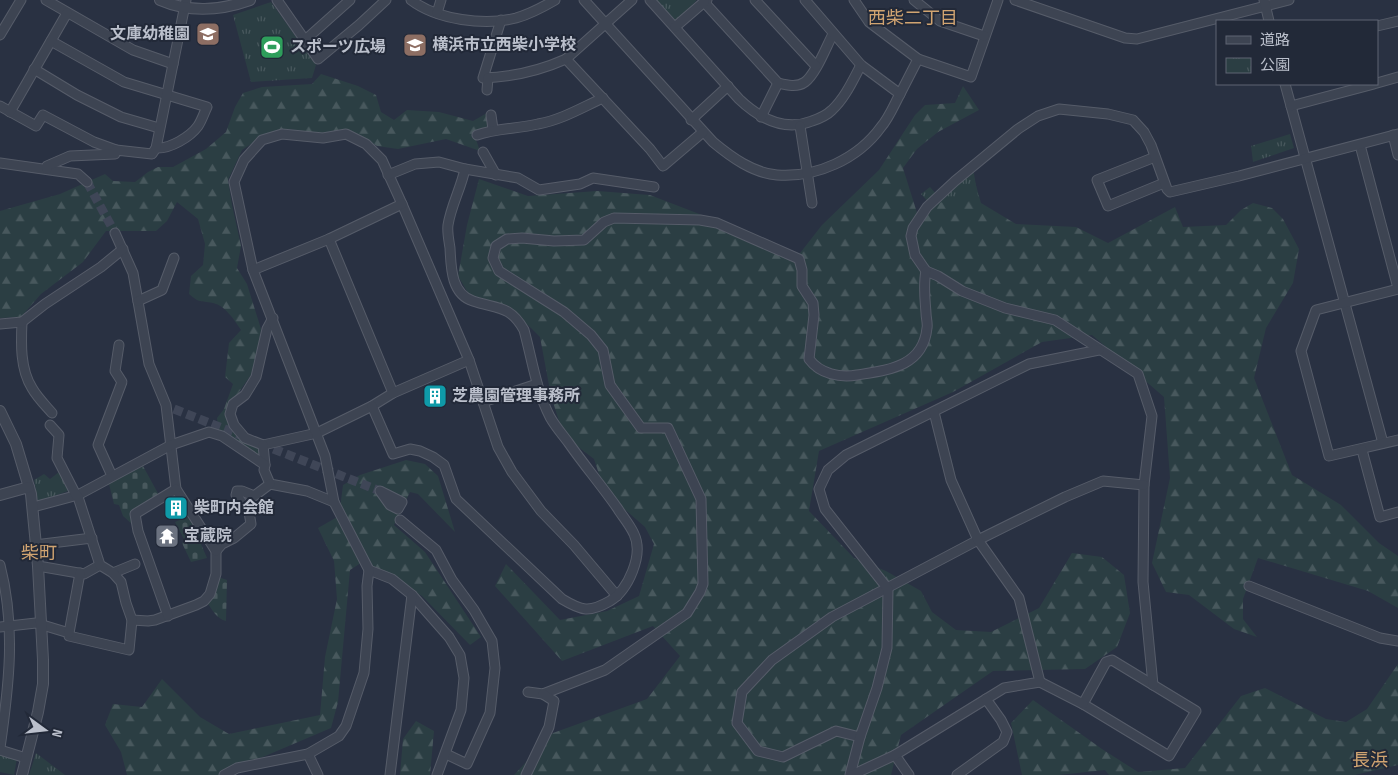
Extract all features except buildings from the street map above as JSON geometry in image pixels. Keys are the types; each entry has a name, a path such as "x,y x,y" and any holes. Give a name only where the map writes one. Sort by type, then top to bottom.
{"street":[{"path":"0,35 21,0"},
{"path":"46,0 133,50 173,64"},
{"path":"160,0 185,4 202,10 221,8 250,0"},
{"path":"277,0 318,59 359,26 386,0"},
{"path":"304,41 350,0"},
{"path":"411,0 437,13 471,21 514,18 541,8 555,0"},
{"path":"437,13 442,0"},
{"path":"584,0 703,132 734,159 776,175 824,169 859,150 882,127 918,59"},
{"path":"501,20 483,78 522,74 545,68 566,59 632,0"},
{"path":"650,0 728,86 751,110 761,117 800,126 817,119 831,111 845,93 861,65"},
{"path":"756,0 816,66"},
{"path":"854,0 870,22 918,59 971,77 998,0"},
{"path":"914,0 940,21 984,36"},
{"path":"1015,0 1124,38 1137,39 1264,3 1289,0"},
{"path":"675,27 706,1 778,83 794,86 804,83 816,66 833,34"},
{"path":"809,1 833,34 861,65 900,94"},
{"path":"1264,3 1269,20"},
{"path":"0,106 36,126 43,115 94,142 116,150 152,154 156,148 185,4"},
{"path":"10,112 67,13"},
{"path":"1378,26 1398,21"},
{"path":"51,41 124,82 207,107 197,127 180,141 156,148"},
{"path":"566,59 664,166 703,132"},
{"path":"34,69 77,95 121,117 159,128"},
{"path":"1378,82 1398,77"},
{"path":"488,78 488,90"},
{"path":"761,117 778,83"},
{"path":"1286,85 1383,443"},
{"path":"1291,106 1368,85"},
{"path":"691,120 728,86"},
{"path":"477,135 493,129 521,127 561,118 603,98"},
{"path":"1153,685 1143,582 1144,485 1152,416 1138,374 1055,320 996,305 962,291 926,271 915,255 911,236 912,228 927,207 1018,129 1038,116 1059,109 1108,114 1133,120 1144,132 1164,183 1170,192 1395,135 1398,155"},
{"path":"491,115 493,129"},
{"path":"800,126 812,203"},
{"path":"224,775 237,768 308,754 339,736 346,726 364,673 368,629 367,586 369,570 334,502 325,456 317,433 253,270 234,182 244,160 262,140 282,134 323,138 346,134 366,144 382,160 469,360 498,447 512,472 542,510 617,596"},
{"path":"1360,145 1395,268 1398,288 1316,310 1301,351 1329,456 1362,450 1398,440"},
{"path":"47,169 47,166 70,156 115,154 116,150"},
{"path":"483,152 496,175"},
{"path":"1155,157 1097,180 1109,209 1164,183"},
{"path":"388,175 415,164 439,162 465,169 518,178 539,190 580,184 593,178 654,187"},
{"path":"0,163 15,163 78,174 87,182"},
{"path":"372,406 393,454 410,449 420,451 444,465 456,500 562,599 574,606 588,610 599,608 617,596 634,568 636,556 635,536 610,497 551,419 537,384 524,330 518,320 512,313 502,308 465,298 452,276 448,226 465,169"},
{"path":"253,270 329,239 402,204"},
{"path":"543,694 605,670 687,613 703,584 700,499 668,428 641,428 610,385 603,350 597,342 564,312 499,271 493,258 496,246 507,239 584,240 604,222 614,218 681,218 717,224 799,259 802,270 802,286 813,303 814,315 809,359 813,366 838,376 888,370 901,366 913,359 922,345 928,328 923,283 926,271"},
{"path":"115,233 133,273 150,364 170,407 171,445 176,489 216,550 216,574 210,594 204,601 168,616 148,621 132,620"},
{"path":"329,239 393,393"},
{"path":"0,324 22,322 45,304 101,267 123,249"},
{"path":"138,301 162,290 174,258"},
{"path":"272,318 267,329 256,377 245,395 233,404 230,414 234,425 245,438 263,445 317,433 372,406 393,393 469,360"},
{"path":"22,322 21,349 30,386 52,412"},
{"path":"112,476 98,445 122,382 115,371 119,345"},
{"path":"851,775 860,737 877,688 887,648 888,589 825,510 819,489 828,470 846,455 1029,364 1099,350"},
{"path":"483,402 537,384"},
{"path":"0,411 16,444 29,487 33,506 38,566 43,684 22,775"},
{"path":"934,412 951,480 978,540 1019,598 1040,682"},
{"path":"5,627 41,624 69,633 69,636 129,650 132,620 121,582 114,573 100,565 78,497 57,458 58,435 50,426"},
{"path":"33,506 78,495 171,445 209,432 222,436 265,465"},
{"path":"263,445 264,470 270,484"},
{"path":"1362,450 1380,517 1398,512"},
{"path":"860,737 836,731 783,756 758,751 737,723 742,692 772,660 832,617 978,540 1103,481 1144,485"},
{"path":"216,550 251,524 248,512 236,495 237,491 254,496 270,484 307,491 334,502"},
{"path":"0,495 29,487"},
{"path":"168,616 138,531 135,514 176,489"},
{"path":"400,520 436,550 452,580 474,610 492,641 495,668 490,713 467,764 446,754"},
{"path":"35,545 92,538"},
{"path":"114,573 135,564"},
{"path":"0,565 5,627 0,749 26,758"},
{"path":"38,566 84,574 100,565"},
{"path":"369,570 392,579 412,595 457,648 462,663 464,678 461,710 437,775"},
{"path":"69,633 80,573"},
{"path":"1249,586 1380,638 1397,639"},
{"path":"390,775 412,595"},
{"path":"851,775 894,755 1004,688 1040,682 1083,704 1169,756 1196,710 1112,660 1106,662 1083,704"},
{"path":"526,775 549,727 554,701 543,694 528,692"},
{"path":"957,775 1003,742 1006,732 1001,720 986,699"},
{"path":"308,754 318,775"},
{"path":"894,755 909,775"}],"green space":[{"path":"655,0 696,0 696,1 674,23"},
{"path":"271,2 316,65 312,78 251,82 233,15"},
{"path":"321,74 358,86 376,95 381,112 394,120 407,110 439,112 473,121 487,113 488,126 474,134 480,151 446,139 398,149 377,146 349,130 326,135 289,129 266,134 242,150 228,180 241,246 237,268 247,284 261,329 255,369 230,405 228,418 236,434 259,445 259,457 219,434 217,418 224,409 233,384 225,377 229,343 241,330 222,307 198,300 189,294 191,276 203,265 205,244 198,219 177,202 167,221 156,231 106,231 83,262 41,294 21,317 0,318 0,211 60,194 105,174 113,181 135,182 158,167 173,167 206,149 226,132 235,107 243,93 262,87 312,84"},
{"path":"963,86 979,110 938,132 917,149 903,168 918,216 973,175 981,203 1016,224 1076,227 1108,243 1175,207 1183,227 1226,225 1241,210 1253,203 1272,208 1283,219 1299,249 1293,283 1266,328 1254,378 1292,475 1341,505 1379,543 1398,556 1398,608 1368,591 1258,558 1243,599 1243,619 1257,637 1234,629 1189,595 1166,592 1152,563 1170,478 1164,397 1092,335 1042,342 953,392 819,451 809,511 854,558 886,571 921,591 932,612 956,630 991,632 1039,608 1072,553 1102,557 1124,575 1130,613 1117,647 1085,669 993,671 901,735 891,775 514,775 553,733 647,699 680,656 653,626 562,661 495,586 506,564 560,620 607,611 639,596 654,544 645,527 622,507 603,486 594,459 577,446 560,424 551,396 540,337 511,312 471,298 458,276 467,225 479,179 528,196 597,191 650,195 751,234 797,257 822,225 879,170 915,115 925,105 955,103"},
{"path":"1290,134 1294,148 1253,162 1251,146"},
{"path":"973,168 978,197 930,204 921,194 930,187 938,196"},
{"path":"406,460 425,464 438,476 455,532 418,494 410,492 394,525 425,552 481,637 470,645 422,596 364,561 350,570 338,702 331,728 237,768 227,775 127,775 121,752 105,725 113,704 142,707 162,679 200,717 229,734 320,715 325,657 337,599 334,561 318,528 339,516 343,485 360,475"},
{"path":"143,466 160,497 134,514 133,525 123,516 119,505 114,504 109,484"},
{"path":"59,472 68,491 38,502 34,480 44,474 50,479"},
{"path":"187,517 206,541 201,544 207,558 191,562 182,543 185,541 175,522"},
{"path":"218,577 227,580 226,621 217,616 207,602"},
{"path":"1398,664 1398,765 1355,775 1109,775 1105,770 1059,775 1022,775 1011,723 1033,700 1138,772 1185,768 1241,696 1265,688 1326,719 1346,722 1367,709"},
{"path":"416,721 434,731 430,775 400,775 403,739"},
{"path":"36,753 65,775 29,775"},
{"path":"0,754 17,758 14,775 0,772"}],"tunnel":[{"path":"87,182 115,233"},
{"path":"174,409 245,437"},
{"path":"261,444 380,491"}],"place":[{"name":"文庫幼稚園","path":"208,34"},
{"name":"横浜市立西柴小学校","path":"415,45"},
{"name":"スポーツ広場","path":"272,47"},
{"name":"芝農園管理事務所","path":"435,396"},
{"name":"柴町内会館","path":"176,508"},
{"name":"宝蔵院","path":"167,536"}],"district":[{"name":"西柴二丁目","path":"913,18"},
{"name":"柴町","path":"39,553"},
{"name":"長浜","path":"1370,760"}]}
